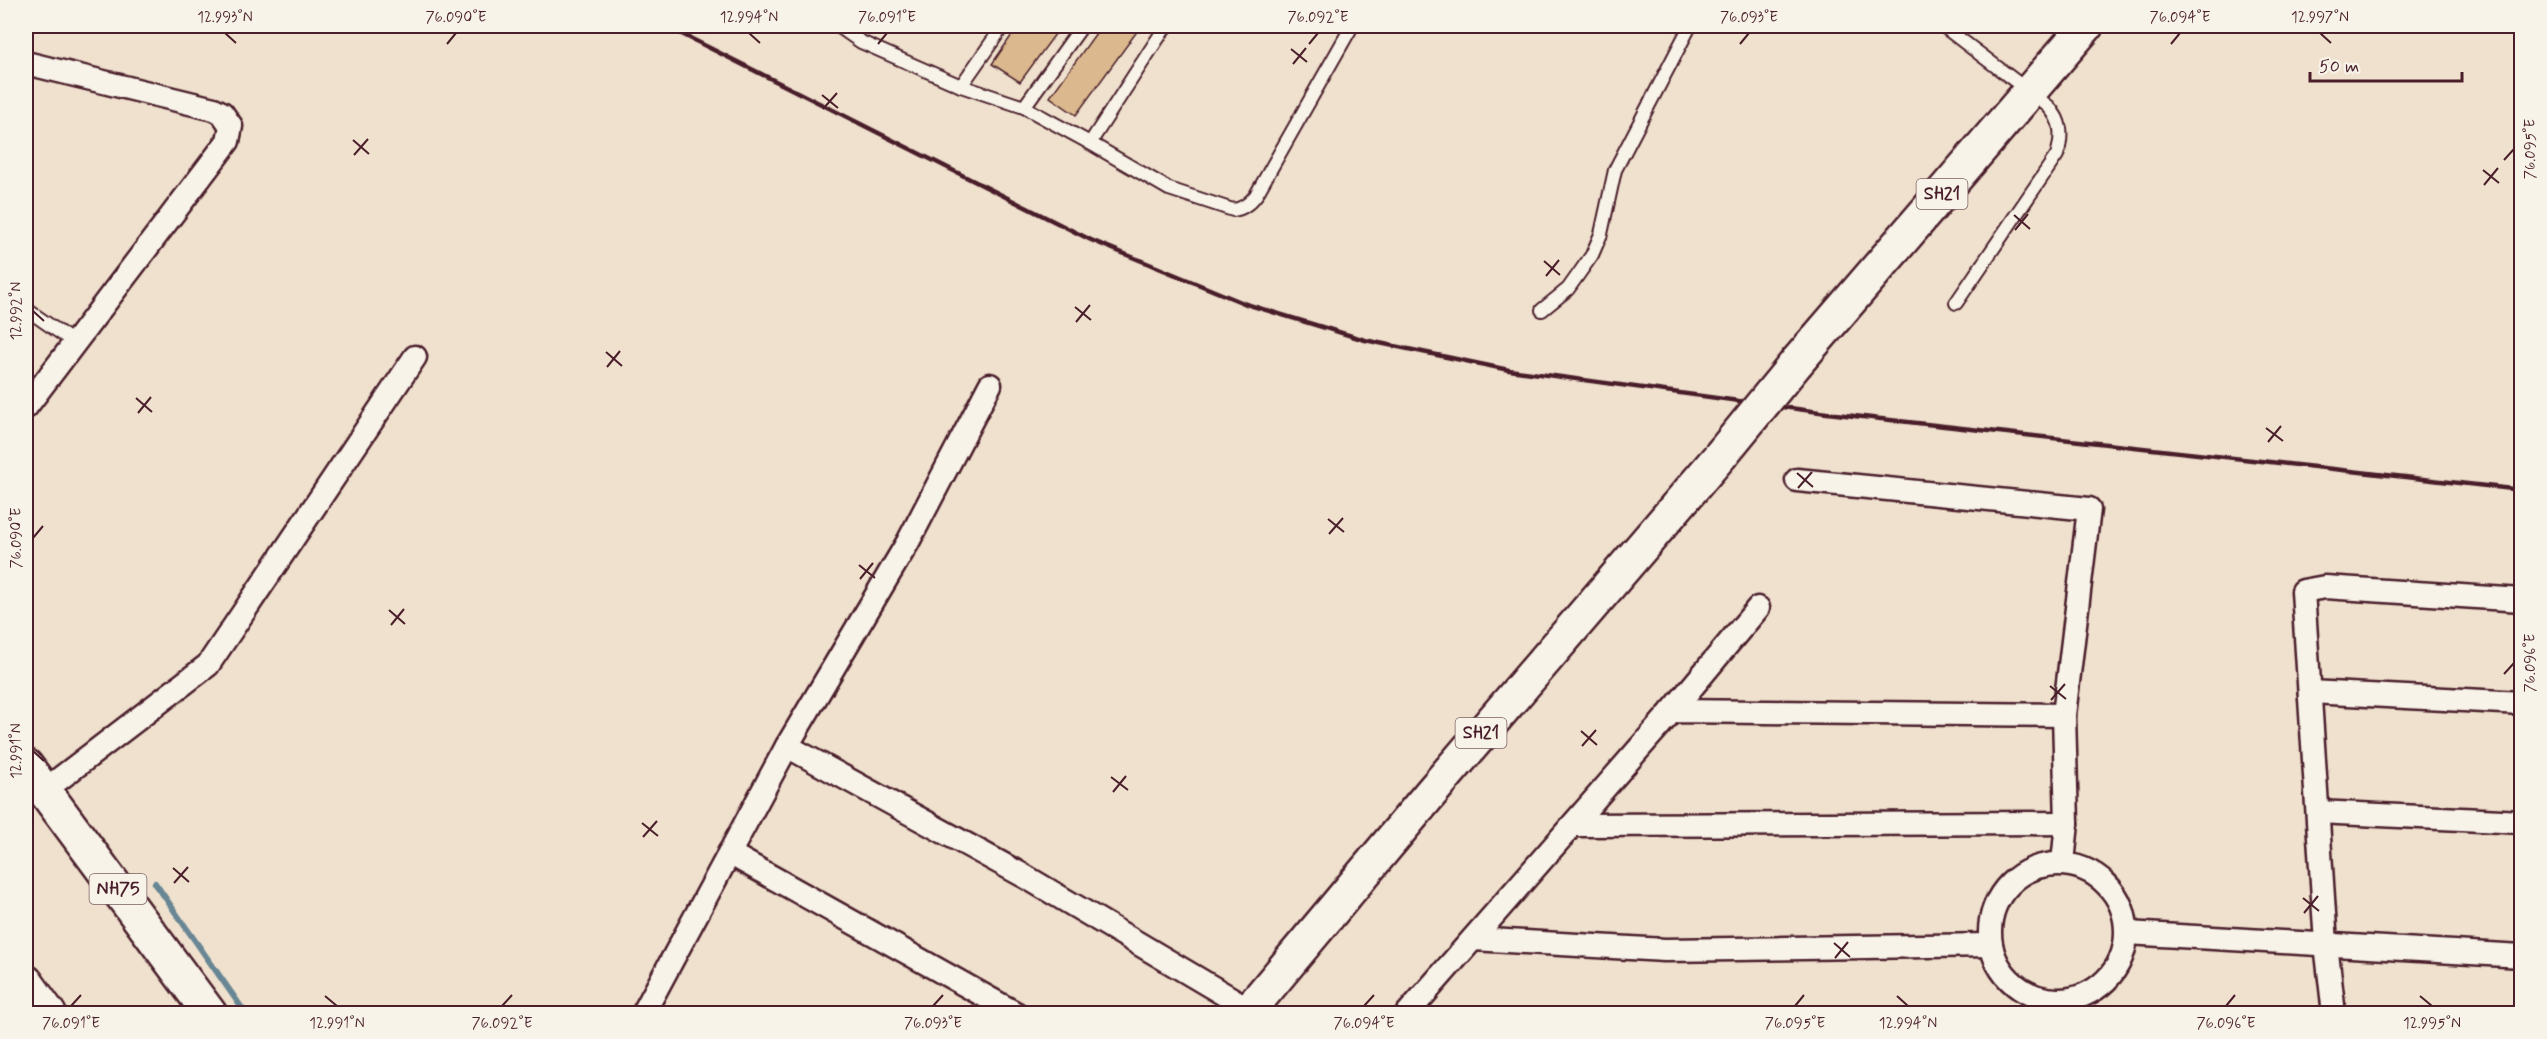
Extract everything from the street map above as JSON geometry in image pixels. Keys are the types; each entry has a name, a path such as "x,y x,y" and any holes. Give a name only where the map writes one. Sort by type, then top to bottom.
{"main road":[{"name":"SH21","path":"1248,1011 1430,794 1720,456 1797,362 2086,26"},
{"name":"NH75","path":"35,778 210,1014"},
{"path":"26,982 49,1014"}],"street":[{"path":"26,63 214,109 222,113 231,126 228,141 26,406"},
{"path":"35,778 208,665 415,357"},
{"path":"643,1014 788,746 908,542 990,385"},
{"path":"1797,480 2089,509 2064,715 2067,823 2063,864"},
{"path":"2334,1014 2326,944 2303,591 2325,587 2522,600"},
{"path":"1407,1014 1672,711 1758,609"},
{"path":"2310,692 2522,704"},
{"path":"1672,711 2064,715"},
{"path":"788,746 1026,877 1248,1011"},
{"path":"2318,812 2522,822"},
{"path":"1573,825 2067,823"},
{"path":"729,853 1017,1014"},
{"path":"2063,864 2083,868 2101,878 2115,893 2124,912 2127,933 2124,951 2116,969 2104,984 2070,1007 2028,994 2011,982 1998,965 1991,945 1990,924 1995,904 2007,886 2022,873 2042,865 2063,864"},
{"path":"2127,933 2522,956"},
{"path":"1473,939 1665,950 1991,945"}],"lane":[{"path":"838,26 861,42 961,86 1024,107 1169,189 1233,210 1250,202 1256,195 1352,26"},
{"path":"961,86 1003,26"},
{"path":"1024,107 1082,26"},
{"path":"1090,144 1166,26"},
{"path":"1542,310 1568,289 1592,255 1601,234 1615,170 1690,26"},
{"path":"1943,26 2048,106 2060,123 2061,142 2057,154 1956,303"},
{"path":"26,309 75,343"}],"building":[{"path":"1018,26 1061,26 1020,82 992,64"},
{"path":"1101,26 1141,26 1076,115 1050,97"}],"waterway":[{"path":"155,883 246,1014"}],"railway":[{"path":"666,26 1091,240 1246,304 1365,340 1509,370 1827,413 2522,490"}]}
